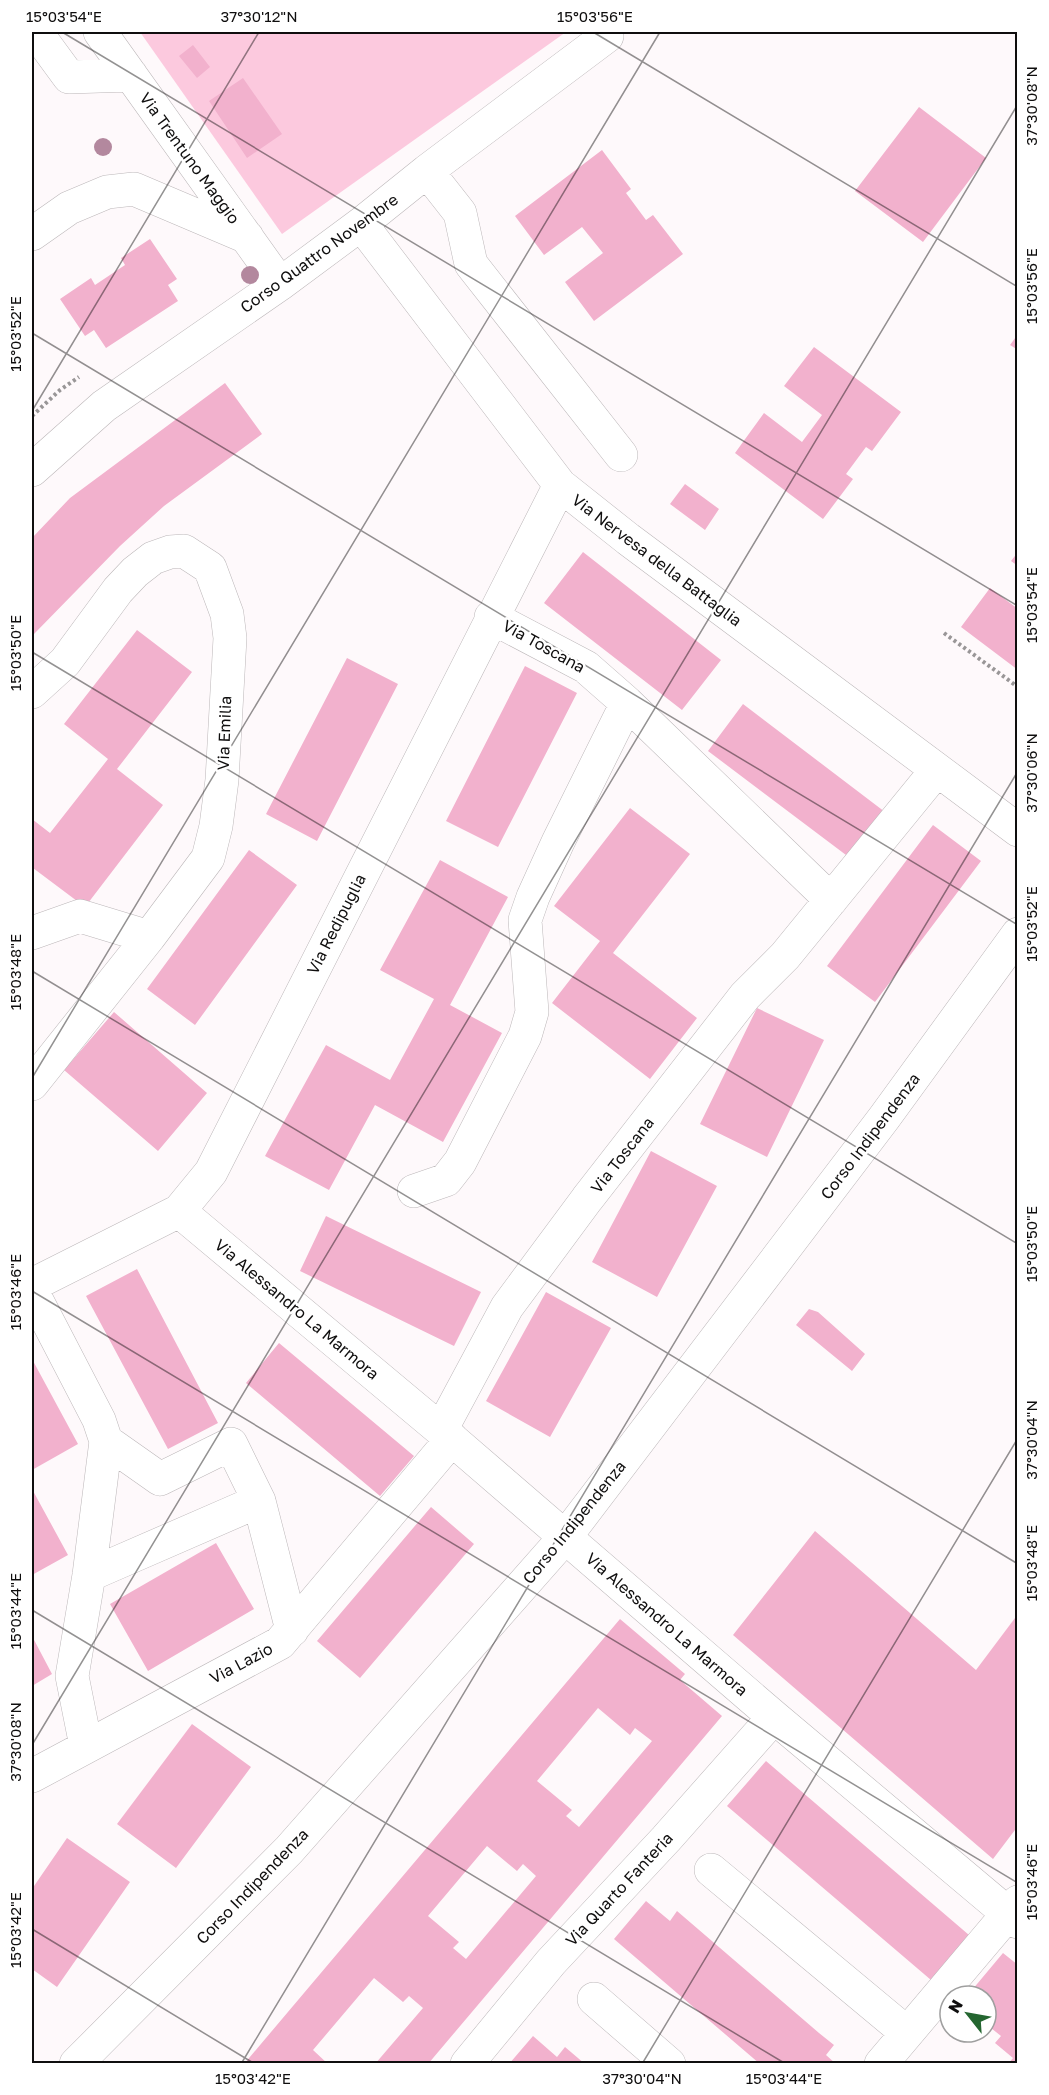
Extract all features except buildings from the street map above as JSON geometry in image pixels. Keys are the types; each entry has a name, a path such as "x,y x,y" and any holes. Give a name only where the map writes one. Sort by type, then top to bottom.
{"street":[{"path":"36,32 69,77 131,75"},
{"name":"Via Trentuno Maggio","path":"100,32 280,284"},
{"name":"Corso Quattro Novembre","path":"32,470 104,406 280,284 607,36"},
{"path":"427,171 460,213 471,264 621,455"},
{"path":"32,234 69,208 107,192 134,189 247,237"},
{"name":"Via Nervesa della Battaglia","path":"361,224 560,485 628,539 1017,830"},
{"name":"Via Redipuglia","path":"32,1285 179,1211 211,1172 560,485"},
{"name":"Via Emilia","path":"32,692 65,662 118,590 135,572 153,558 170,552 184,551 210,568 227,614 230,638 222,780 216,826 208,858 149,937 32,1084"},
{"name":"Via Toscana","path":"491,617 586,667 627,703 831,900"},
{"path":"414,1191 446,1180 460,1162 525,1036 532,1012 525,920 558,842 627,703"},
{"name":"Via Toscana","path":"446,1434 514,1298 587,1199 745,996 785,956 936,771"},
{"path":"32,933 80,916 149,937"},
{"name":"Corso Indipendenza","path":"77,2063 290,1850 566,1536 884,1118 1017,934"},
{"name":"Via Alessandro La Marmora","path":"179,1211 566,1536 774,1717 1014,1913"},
{"path":"32,1291 99,1420 106,1441 89,1575 72,1676 86,1746"},
{"name":"Via Lazio","path":"32,1776 280,1643 446,1434"},
{"path":"106,1441 160,1479 231,1443 259,1501 292,1630"},
{"path":"89,1575 259,1501"},
{"name":"Via Quarto Fanteria","path":"467,2064 551,1962 666,1839 774,1717"},
{"path":"711,1870 907,2033"},
{"path":"881,2064 1014,1913"},
{"path":"594,2000 669,2064"}],"path":[{"path":"944,633 1017,687"}],"shaded area":[{"path":"140,32 566,32 282,234"}]}
